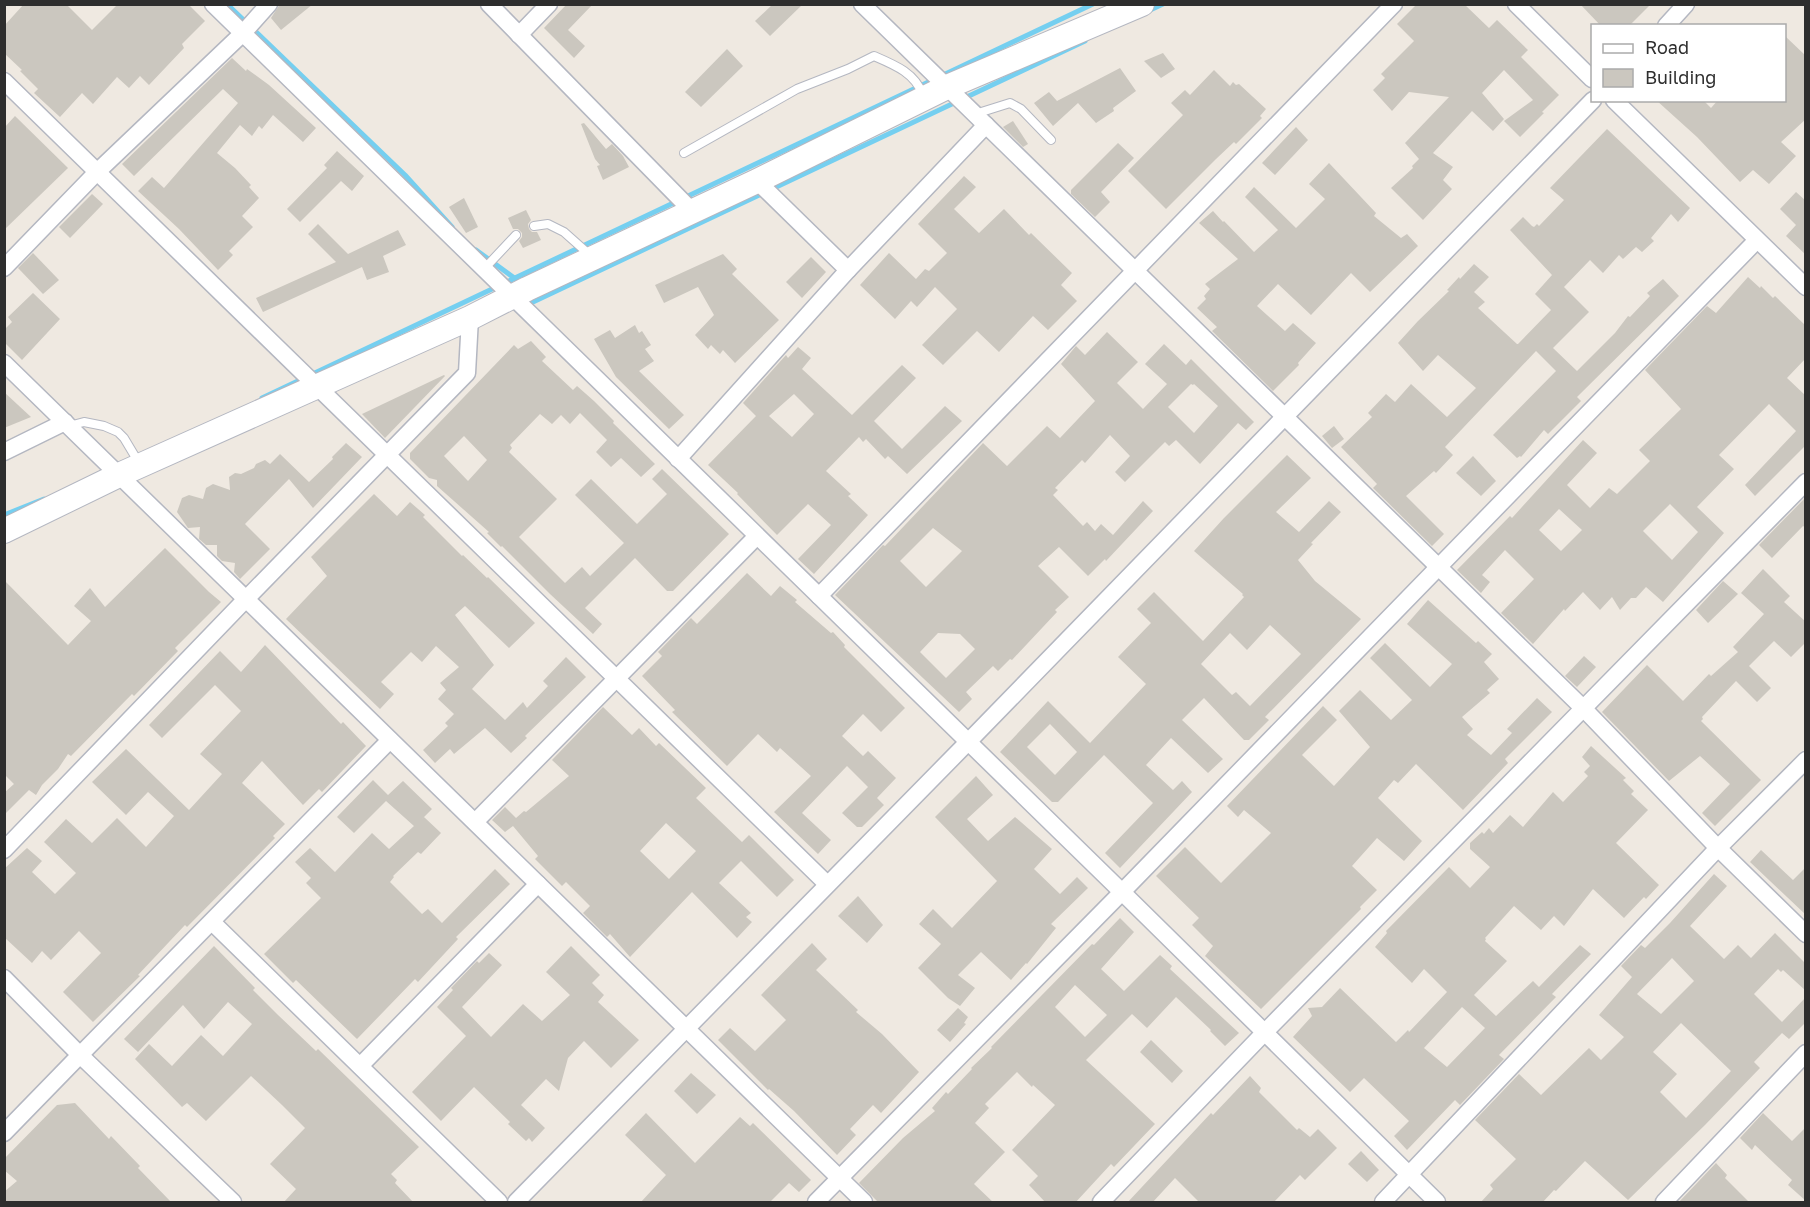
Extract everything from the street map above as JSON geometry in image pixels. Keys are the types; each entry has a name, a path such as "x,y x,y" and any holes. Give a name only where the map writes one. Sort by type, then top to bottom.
{"main road":[{"path":"4,531 130,471 470,318 947,87 1142,4"}],"street":[{"path":"213,4 969,742 1437,1203"},
{"path":"4,268 97,172 243,33 269,4"},
{"path":"489,4 692,211"},
{"path":"519,35 549,4"},
{"path":"862,4 1584,709 1718,848 1806,934"},
{"path":"819,596 1394,4"},
{"path":"1516,4 1591,77"},
{"path":"1668,24 1686,4"},
{"path":"4,81 827,884"},
{"path":"516,1203 969,742 1591,102"},
{"path":"1616,102 1806,287"},
{"path":"678,459 980,120"},
{"path":"757,181 848,270"},
{"path":"816,1203 1757,240"},
{"path":"4,850 467,373 470,318"},
{"path":"4,363 67,424 130,471 246,599 864,1203"},
{"path":"4,452 67,424"},
{"path":"1101,1203 1264,1033 1806,482"},
{"path":"475,822 757,536"},
{"path":"4,1134 390,740"},
{"path":"1383,1203 1718,848 1806,760"},
{"path":"360,1066 538,884"},
{"path":"212,922 499,1203"},
{"path":"4,978 233,1203"},
{"path":"1664,1203 1806,1053"}],"lane":[{"path":"684,153 797,90 874,56 900,67 920,86 924,99"},
{"path":"980,120 1010,103 1021,109 1051,140"},
{"path":"534,226 548,224 564,232 593,258"},
{"path":"484,269 516,235"},
{"path":"67,424 84,422 104,426 118,432 124,438 130,471"}],"building":[{"path":"24,4 66,4 92,30 118,4 188,4 205,21 182,44 184,48 149,85 140,76 129,88 117,77 93,104 82,93 60,117 34,93 38,89 4,53 4,26"},
{"path":"280,4 313,4 281,30 271,18"},
{"path":"567,4 593,4 568,30 585,46 574,58 544,28"},
{"path":"773,4 803,4 770,36 755,21"},
{"path":"1417,4 1464,4 1489,28 1497,20 1528,50 1521,57 1559,95 1520,137 1504,121 1533,100 1504,70 1482,93 1504,119 1493,131 1472,111 1433,153 1453,167 1443,180 1452,189 1423,220 1391,188 1413,168 1412,166 1419,159 1405,143 1449,97 1409,92 1392,111 1373,90 1385,78 1381,74 1414,41 1397,24"},
{"path":"1580,4 1651,4 1631,24 1599,24"},
{"path":"1786,37 1806,56 1806,119 1781,142 1796,156 1769,184 1753,170 1740,182 1697,137 1658,102 1705,102 1711,108 1716,102 1786,102"},
{"path":"727,49 743,66 701,107 685,92"},
{"path":"1163,53 1175,69 1161,78 1144,61"},
{"path":"232,58 246,71 247,69 269,85 316,128 303,142 273,115 262,129 259,126 252,136 240,125 217,153 251,185 249,187 259,198 242,216 253,227 229,251 233,255 218,270 138,191 152,177 164,188 238,103 223,89 134,176 122,164"},
{"path":"1120,68 1136,91 1113,108 1114,111 1096,123 1078,103 1053,126 1034,103 1049,92 1057,101"},
{"path":"1214,70 1230,86 1233,82 1236,85 1239,84 1266,109 1260,116 1262,118 1236,144 1234,142 1166,209 1128,171 1183,115 1171,103 1185,90 1190,95"},
{"path":"15,116 68,168 4,230 4,128"},
{"path":"1013,121 1028,144 1023,147 1003,127"},
{"path":"584,123 606,149 612,144 629,167 603,180 597,166 600,165 595,159 581,124"},
{"path":"1296,127 1308,140 1275,175 1262,163"},
{"path":"1607,129 1690,208 1678,222 1671,214 1651,238 1654,241 1642,252 1636,247 1623,259 1619,255 1603,273 1590,260 1564,287 1589,312 1553,348 1577,371 1615,333 1628,316 1630,317 1650,296 1647,293 1663,279 1679,296 1577,397 1581,401 1548,434 1544,430 1521,457 1517,458 1493,435 1556,371 1536,351 1445,447 1453,455 1436,473 1434,471 1406,496 1444,534 1432,546 1373,488 1377,484 1341,447 1372,417 1368,413 1386,394 1395,402 1411,384 1447,417 1476,388 1438,355 1423,371 1398,343 1474,264 1489,277 1474,292 1485,302 1478,308 1517,344 1551,310 1535,294 1552,275 1510,230 1523,217 1532,226 1537,224 1539,226 1564,200 1550,188"},
{"path":"1118,143 1134,158 1101,192 1110,202 1095,217 1071,194 1071,190"},
{"path":"337,151 364,176 352,191 341,181 300,222 287,209 327,168 324,165"},
{"path":"1329,163 1376,213 1374,216 1401,238 1407,234 1418,246 1370,292 1351,273 1311,315 1278,284 1257,306 1285,331 1293,323 1316,343 1298,363 1299,365 1273,391 1212,331 1217,327 1197,308 1206,299 1204,296 1210,289 1205,284 1238,259 1199,223 1213,211 1254,252 1278,230 1245,197 1254,187 1296,228 1325,199 1309,184"},
{"path":"964,176 976,187 954,209 979,233 1004,209 1072,273 1061,285 1077,301 1048,330 1033,316 999,352 977,331 943,365 922,345 957,309 935,287 917,307 911,301 895,319 860,285 889,253 916,279 925,269 929,271 947,253 918,224"},
{"path":"1796,192 1806,201 1806,255 1786,236 1796,225 1780,209"},
{"path":"92,194 103,204 70,238 59,227"},
{"path":"464,198 478,227 466,233 449,207"},
{"path":"526,210 531,220 528,224 529,229 537,232 541,240 523,248 519,241 522,233 518,229 513,229 508,218"},
{"path":"318,224 348,254 398,230 406,245 383,256 389,272 367,280 362,267 263,312 256,298 336,262 308,234"},
{"path":"33,253 59,280 43,294 18,268"},
{"path":"723,254 737,269 732,274 779,320 735,363 723,350 720,354 711,345 708,349 695,335 714,315 698,287 664,303 655,285"},
{"path":"811,257 826,272 802,298 786,282"},
{"path":"1748,277 1773,298 1775,296 1806,326 1806,358 1787,378 1806,396 1806,445 1755,496 1745,485 1796,431 1769,404 1719,455 1734,469 1697,507 1724,533 1663,602 1646,587 1620,610 1612,597 1600,610 1583,592 1565,611 1564,609 1533,644 1501,613 1534,579 1505,550 1482,575 1490,582 1481,593 1457,570 1510,516 1512,518 1583,440 1597,453 1567,485 1590,508 1609,488 1617,494 1650,461 1639,450 1681,409 1645,370 1707,306 1716,313","holes":["1670,504 1698,532 1672,560 1643,531","1559,509 1582,530 1561,551 1539,530"]},
{"path":"33,293 60,319 22,360 4,342 4,330 12,322 8,317"},
{"path":"635,325 639,333 642,331 651,345 645,349 654,361 639,371 684,415 669,429 616,377 594,339 610,330 615,338"},
{"path":"1107,332 1138,362 1117,383 1143,409 1167,384 1145,364 1164,344 1186,365 1191,359 1254,422 1246,430 1238,423 1200,464 1176,440 1169,446 1165,442 1125,482 1115,472 1130,456 1110,435 1085,463 1082,460 1055,488 1058,490 1053,495 1083,526 1087,522 1095,531 1101,524 1113,535 1143,501 1153,511 1106,561 1105,559 1088,576 1059,547 1038,566 1069,597 1012,660 1010,659 998,671 993,666 966,692 972,699 959,712 835,595 983,443 1007,466 1047,426 1060,438 1095,401 1061,364 1076,346 1085,355","holes":["1191,384 1194,384 1218,406 1194,433 1168,407","933,528 962,551 926,587 900,561","938,633 960,634 975,649 946,678 920,652"]},
{"path":"531,341 546,357 542,361 573,390 577,386 594,401 655,464 641,477 621,458 611,467 596,452 607,440 580,413 570,424 561,415 552,424 540,414 510,445 512,448 509,452 557,499 519,537 565,583 582,567 590,576 624,543 575,495 591,479 637,524 667,494 652,479 662,469 729,534 673,591 667,591 635,558 585,608 602,624 593,634 501,547 487,533 489,532 437,486 437,480 429,478 410,459 410,453 514,345 518,349","holes":["464,436 487,460 468,481 444,456"]},
{"path":"798,347 811,358 802,369 852,415 902,365 916,378 874,421 902,449 945,406 962,421 907,474 888,456 885,459 866,439 863,442 859,437 826,471 851,494 848,496 868,515 814,574 798,559 831,525 808,504 777,535 708,465 756,416 743,403 786,355 788,358","holes":["794,394 814,414 792,437 769,416"]},
{"path":"444,375 385,438 362,414"},
{"path":"4,392 31,417 4,428"},
{"path":"1334,426 1344,439 1332,448 1322,436"},
{"path":"346,443 362,457 313,508 289,479 245,524 270,549 240,579 234,572 235,563 222,561 217,556 217,545 206,545 199,539 200,527 188,528 177,512 182,498 189,495 203,499 206,488 213,484 230,490 229,477 254,468 256,464 265,460 270,464 280,454 309,482"},
{"path":"1287,455 1311,478 1276,512 1299,532 1329,501 1341,512 1298,560 1315,581 1361,619 1265,717 1269,720 1249,740 1244,740 1204,698 1182,720 1223,759 1208,773 1171,738 1146,765 1173,790 1182,781 1192,792 1120,868 1105,853 1153,803 1104,755 1058,802 1052,802 1000,752 1048,701 1090,743 1146,684 1118,657 1151,623 1137,609 1154,592 1203,641 1244,597 1194,551","holes":["1270,625 1301,654 1250,706 1236,692 1232,695 1201,664 1230,633 1247,650","1050,724 1077,752 1055,775 1027,747"]},
{"path":"1473,456 1496,481 1481,496 1456,473"},
{"path":"374,494 397,516 410,502 462,556 488,577 535,623 509,648 465,606 455,615 494,665 472,689 505,720 523,702 527,708 548,686 543,681 566,657 586,677 525,736 527,738 511,753 485,728 454,754 450,749 435,763 423,750 448,726 445,723 454,714 438,699 446,690 440,683 459,667 436,646 422,662 411,652 381,682 394,694 380,709 286,619 327,576 311,557"},
{"path":"1806,497 1806,528 1803,526 1772,558 1759,545"},
{"path":"165,548 221,602 175,648 178,651 134,696 132,694 71,756 68,754 36,795 29,790 4,815 4,793 14,784 4,774 4,580 68,645 91,621 74,606 90,588 105,607"},
{"path":"1763,569 1790,596 1784,602 1806,622 1806,642 1791,657 1774,641 1749,666 1771,688 1757,702 1736,681 1702,717 1701,721 1761,780 1715,826 1702,813 1730,784 1700,756 1669,781 1602,712 1647,665 1683,701 1709,674 1711,676 1738,652 1733,647 1764,614 1741,593"},
{"path":"747,573 771,596 780,586 797,600 795,602 831,633 833,632 845,645 844,647 905,708 881,732 863,714 842,736 863,756 868,751 896,778 877,798 884,805 862,827 857,827 842,813 868,787 847,766 802,813 831,840 818,854 774,812 811,776 780,748 777,752 758,734 727,766 672,712 675,710 642,676 662,656 658,652 691,618 697,624"},
{"path":"1723,581 1738,594 1708,623 1696,610"},
{"path":"1428,600 1476,643 1478,641 1492,654 1484,662 1499,679 1487,690 1490,693 1462,717 1473,729 1467,735 1491,755 1512,733 1507,729 1537,698 1552,712 1505,759 1508,763 1463,810 1416,764 1398,783 1394,780 1378,798 1422,841 1404,861 1377,838 1352,866 1377,890 1360,907 1361,909 1261,1009 1205,956 1213,946 1192,925 1199,918 1156,876 1185,847 1221,883 1271,833 1244,810 1238,817 1227,806 1323,706 1337,720 1302,755 1334,786 1370,747 1339,711 1360,690 1391,720 1412,700 1370,658 1385,643 1430,687 1452,664 1407,624"},
{"path":"265,645 341,724 343,722 366,746 322,792 319,789 303,805 262,761 242,783 285,824 273,836 275,838 187,927 185,925 138,975 140,976 93,1022 63,992 101,953 79,931 51,960 42,951 32,963 4,937 4,869 27,848 42,861 32,872 55,894 76,873 44,842 66,819 92,843 117,818 146,847 174,816 148,792 126,815 92,782 126,749 189,810 222,774 200,754 241,711 215,685 162,738 149,725 220,651 241,672"},
{"path":"1584,656 1596,667 1577,687 1565,676"},
{"path":"603,707 632,735 639,728 656,746 659,743 706,788 696,798 742,842 749,835 794,880 777,897 741,861 719,883 751,913 746,917 752,922 737,938 692,892 630,957 610,934 607,937 583,913 590,906 566,882 562,886 535,859 538,856 513,826 505,832 492,820 505,807 516,818 569,776 552,760","holes":["666,823 696,851 669,879 640,851"]},
{"path":"1591,746 1626,778 1623,780 1634,791 1631,794 1648,810 1616,843 1659,885 1624,918 1593,889 1564,926 1554,916 1541,930 1514,906 1485,938 1485,941 1507,961 1474,995 1496,1016 1533,981 1539,987 1580,945 1591,954 1552,994 1556,997 1499,1055 1504,1059 1460,1105 1455,1100 1407,1150 1394,1136 1409,1121 1364,1078 1350,1092 1293,1037 1312,1016 1308,1008 1322,1007 1340,988 1396,1042 1408,1030 1409,1032 1447,992 1424,969 1412,983 1375,947 1387,933 1386,931 1449,867 1470,888 1490,867 1470,849 1470,843 1489,828 1493,833 1510,815 1523,827 1553,792 1563,802 1588,776 1584,772 1590,766 1582,757","holes":["1462,1007 1485,1028 1447,1067 1424,1048"]},
{"path":"976,776 993,795 967,819 988,841 1015,817 1052,849 1034,869 1060,894 1077,877 1088,888 1051,924 1056,928 1011,980 981,952 958,975 975,988 960,1006 948,998 918,968 941,944 919,924 933,909 952,928 997,881 935,817"},
{"path":"373,780 388,795 403,781 432,809 424,817 441,833 421,854 418,852 393,876 390,882 422,914 428,909 442,923 495,869 510,884 456,937 458,939 418,982 415,979 357,1039 296,980 293,983 264,954 321,898 306,883 311,878 295,862 310,848 335,872 372,833 389,849 414,826 386,801 354,833 337,817"},
{"path":"1761,850 1793,880 1806,867 1806,915 1750,862"},
{"path":"1714,874 1727,886 1690,926 1724,959 1738,945 1751,958 1775,933 1806,964 1806,991 1783,970 1781,972 1778,969 1754,994 1782,1022 1806,997 1806,1022 1789,1039 1782,1033 1754,1062 1760,1068 1628,1200 1585,1161 1542,1203 1480,1203 1493,1189 1490,1185 1516,1159 1475,1120 1519,1074 1541,1095 1589,1048 1601,1060 1624,1037 1599,1015 1632,977 1621,966 1641,945 1645,948","holes":["1672,958 1694,981 1661,1014 1637,994","1681,1023 1731,1071 1686,1118 1660,1092 1677,1074 1653,1052"]},
{"path":"858,896 883,925 867,943 838,916"},
{"path":"1120,918 1134,932 1101,969 1124,991 1160,955 1172,966 1170,969 1239,1033 1225,1046 1176,997 1147,1028 1132,1014 1086,1060 1155,1124 1114,1167 1111,1164 1075,1203 1046,1203 1029,1185 1038,1176 1012,1150 1055,1105 1017,1072 985,1104 989,1108 975,1123 1005,1152 974,1184 994,1203 879,1203 859,1183 903,1138 935,1111 932,1108 946,1092 948,1094 991,1047 1092,944 1094,945","holes":["1075,985 1107,1015 1085,1037 1055,1007"]},
{"path":"812,943 827,959 816,970 919,1072 881,1113 873,1105 850,1129 856,1135 837,1155 718,1040 730,1028 755,1051 786,1020 761,995"},
{"path":"214,946 278,1015 316,1051 318,1049 419,1147 391,1174 397,1180 395,1183 414,1203 283,1203 296,1189 270,1164 305,1128 282,1105 251,1076 206,1121 187,1103 182,1107 135,1059 149,1044 172,1066 201,1035 223,1056 252,1024 228,1002 204,1029 183,1005 138,1052 124,1039"},
{"path":"571,946 600,975 592,983 604,995 598,1002 639,1040 611,1068 584,1041 568,1058 559,1091 546,1079 521,1105 545,1128 532,1142 529,1138 526,1141 508,1124 510,1122 474,1087 441,1121 412,1092 466,1036 437,1007 453,990 451,988 477,961 479,963 489,953 502,965 462,1007 491,1037 523,1004 542,1021 570,995 546,972"},
{"path":"958,1008 968,1017 964,1023 966,1024 950,1042 937,1030"},
{"path":"1151,1040 1183,1071 1172,1083 1140,1052"},
{"path":"691,1073 716,1095 697,1114 674,1091"},
{"path":"1250,1076 1261,1088 1259,1092 1297,1130 1299,1128 1310,1137 1318,1129 1337,1148 1305,1180 1300,1175 1273,1203 1200,1203 1175,1178 1152,1203 1127,1203 1211,1113 1213,1115"},
{"path":"75,1103 109,1139 111,1136 172,1203 4,1203 4,1192 17,1181 4,1170 4,1159 57,1105"},
{"path":"646,1113 695,1163 740,1117 750,1126 753,1123 811,1180 799,1192 789,1183 769,1203 640,1203 666,1175 625,1135"},
{"path":"1763,1113 1792,1141 1806,1127 1806,1201 1788,1185 1792,1180 1755,1145 1752,1150 1740,1138"},
{"path":"1361,1151 1379,1170 1367,1182 1348,1164"},
{"path":"1716,1163 1727,1175 1725,1178 1750,1203 1678,1203"}],"waterway":[{"path":"227,4 405,175 452,227"},
{"path":"262,398 1093,4"},
{"path":"1148,11 1163,4"},
{"path":"530,296 533,302 1085,41"},
{"path":"476,250 517,280"},
{"path":"4,515 44,499"}]}
